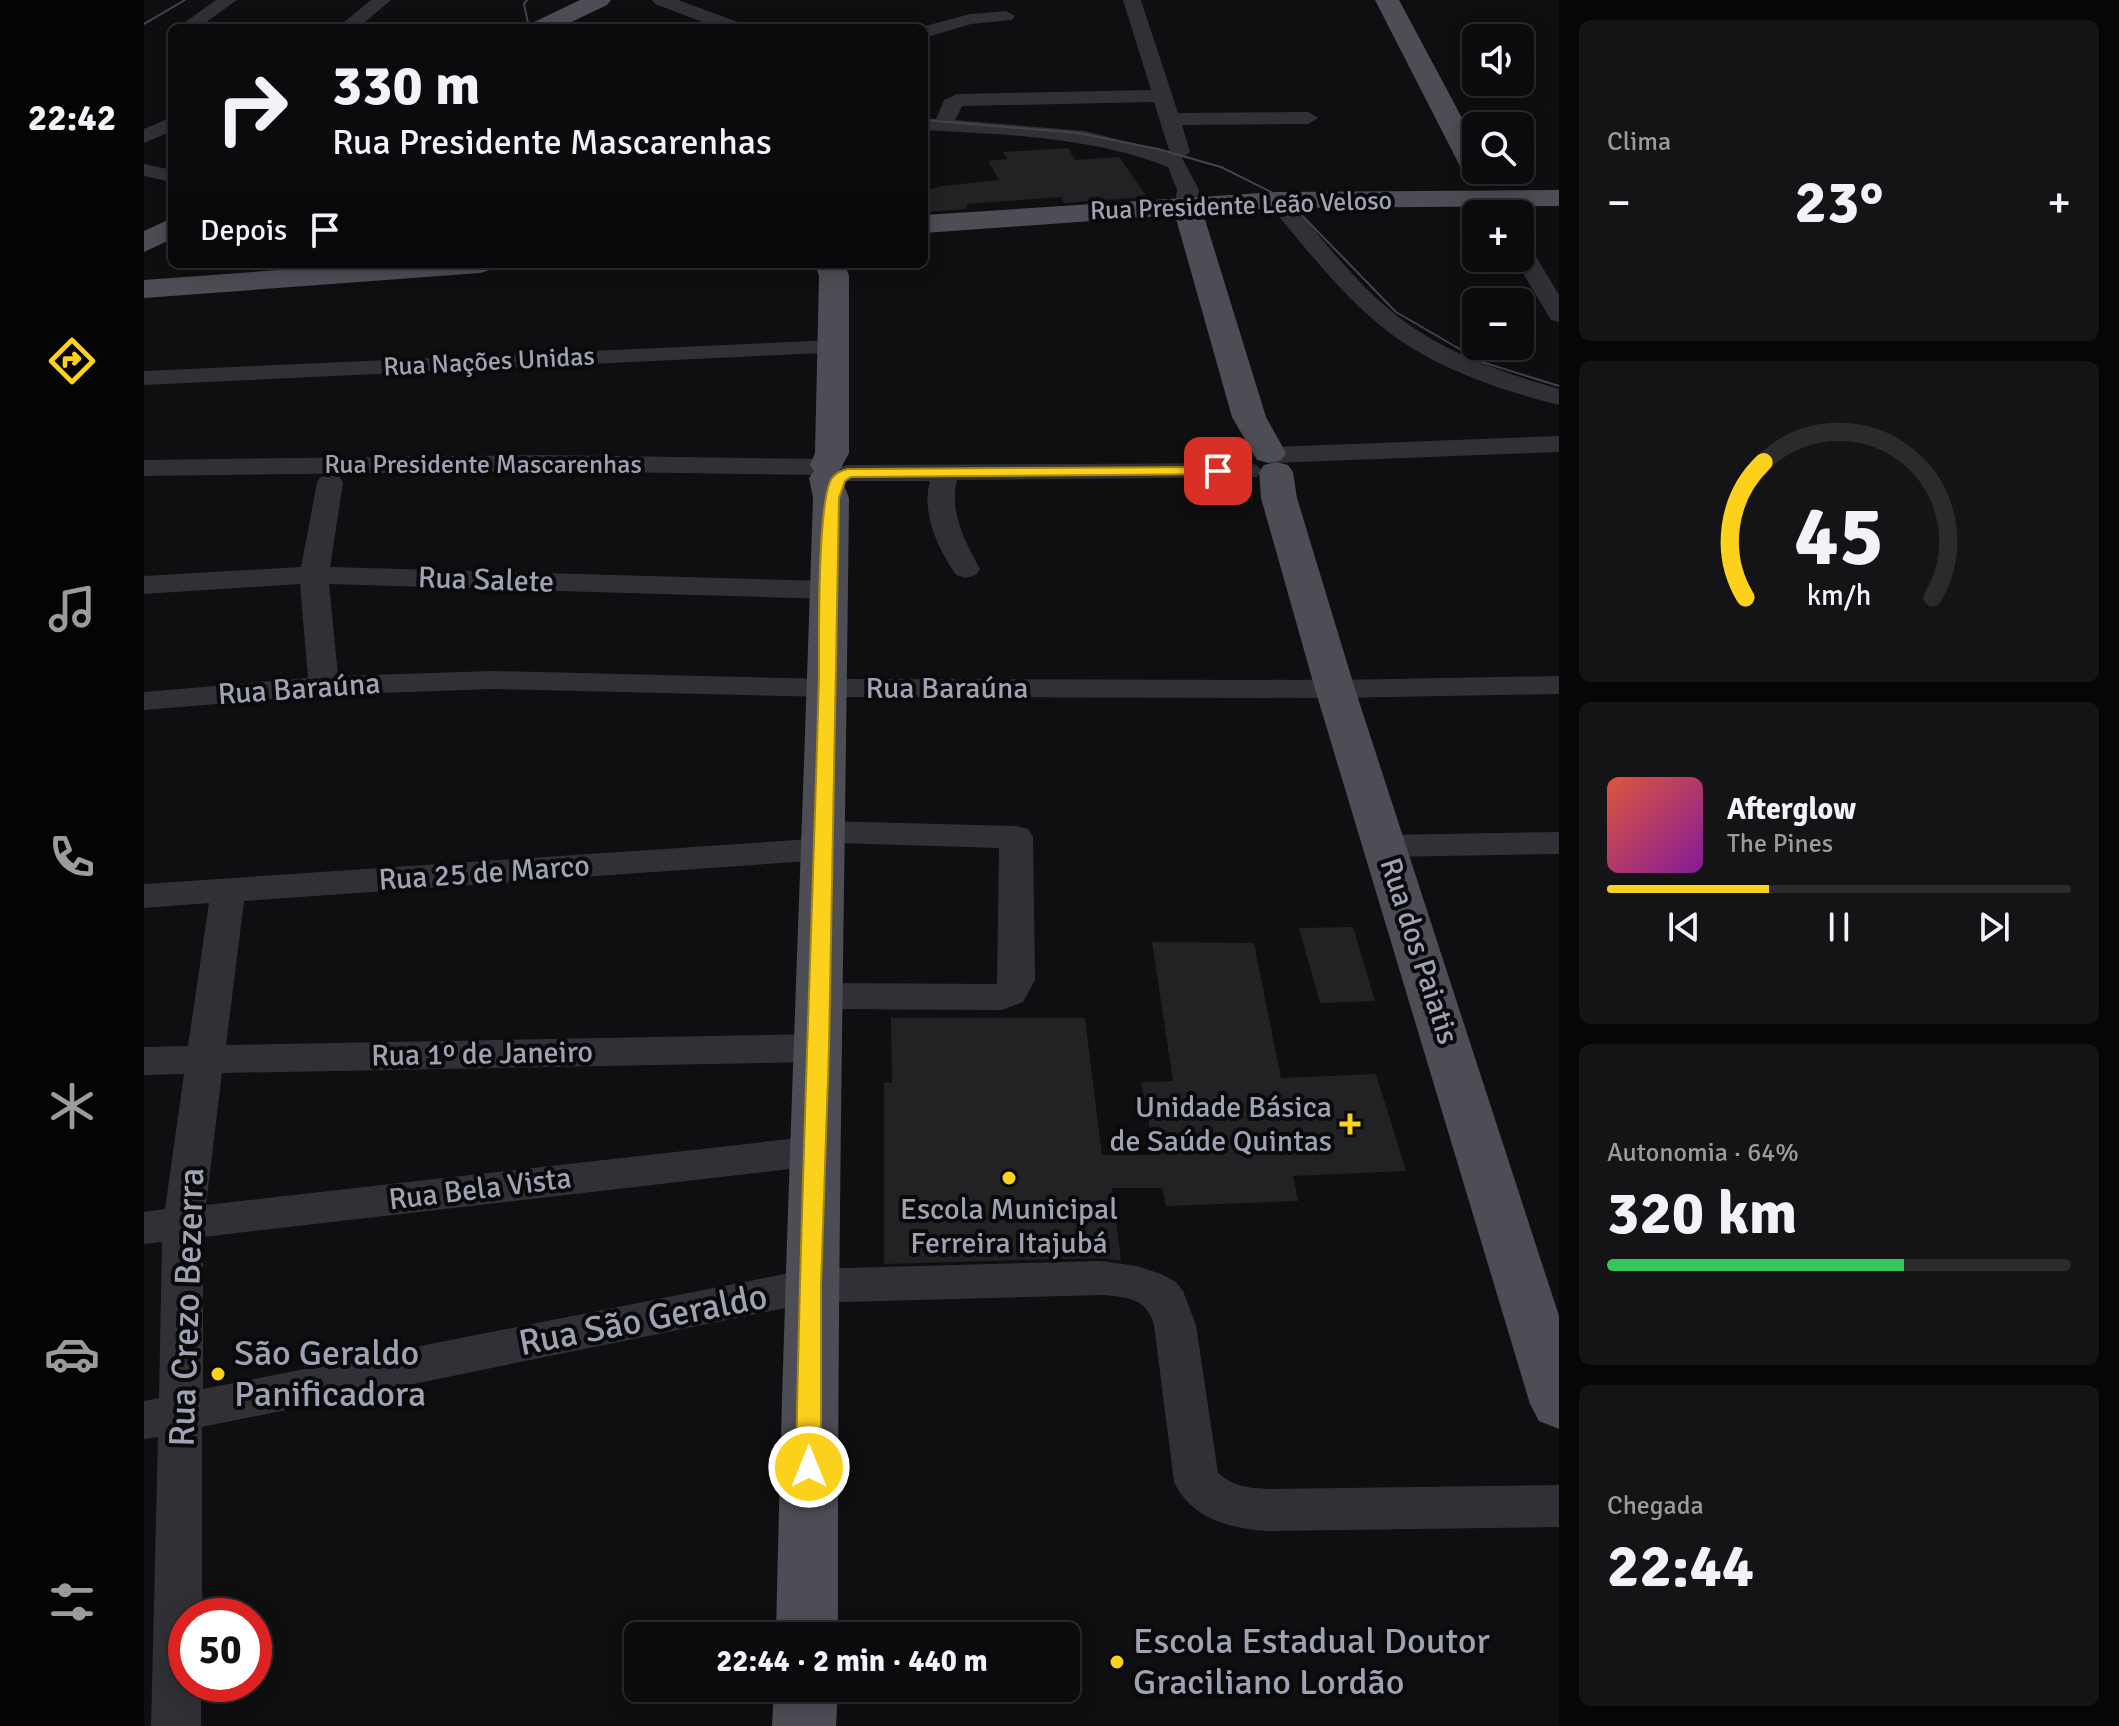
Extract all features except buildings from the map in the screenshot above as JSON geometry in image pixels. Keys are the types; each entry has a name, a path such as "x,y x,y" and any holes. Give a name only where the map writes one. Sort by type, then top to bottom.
{"main road":[{"path":"548,24 599,0"},
{"path":"1387,0 1462,143"},
{"name":"Rua Presidente Leão Veloso","path":"1534,201 1559,198"},
{"name":"Rua Presidente Leão Veloso","path":"928,224 1277,200 1462,205"},
{"name":"Rua dos Paiatis","path":"1186,204 1261,463 1385,846 1543,1293 1559,1404"},
{"path":"144,243 168,229"},
{"path":"144,289 426,268"},
{"path":"807,1622 810,1286 821,996 833,472 835,347 831,268"},
{"path":"804,1726 805,1702"}],"street":[{"path":"192,24 228,0"},
{"path":"351,24 382,0"},
{"path":"661,0 725,24"},
{"name":"Rua dos Paiatis","path":"1132,0 1171,119 1188,190 1186,204"},
{"path":"928,31 970,19 1006,16"},
{"path":"1129,58 1151,58"},
{"path":"946,119 951,104 957,100 1137,89 1163,96"},
{"name":"Rua dos Paiatis","path":"1137,89 1149,137 1172,189 1186,204"},
{"path":"928,118 1149,137 1178,157"},
{"path":"1171,119 1308,118"},
{"path":"928,124 1071,136 1149,137"},
{"path":"144,137 168,125"},
{"path":"145,170 168,175"},
{"path":"1277,200 1337,270 1396,327 1464,365 1559,397"},
{"path":"1534,272 1559,315"},
{"name":"Rua Nações Unidas","path":"144,378 835,347"},
{"name":"Rua Presidente Mascarenhas","path":"144,468 542,463 945,475 1261,463 1559,444"},
{"name":"Rua Presidente Mascarenhas","path":"144,484 330,483 1261,463 1559,461"},
{"path":"945,475 940,488 943,521 966,569"},
{"path":"324,686 314,575 330,483"},
{"name":"Rua Salete","path":"144,585 314,575 828,590"},
{"name":"Rua Baraúna","path":"144,701 324,686 493,680 829,688 1335,689 1559,685"},
{"name":"Rua 25 de Marco","path":"144,896 823,840 1016,837 1017,980 1010,993 1002,997 821,996"},
{"path":"1385,846 1559,843"},
{"name":"Rua Crezo Bezerra","path":"176,1726 163,1416 163,1226 205,1059 228,891"},
{"name":"Rua 1º de Janeiro","path":"144,1061 819,1048"},
{"name":"Rua Bela Vista","path":"163,1226 816,1151"},
{"name":"Rua São Geraldo","path":"163,1416 810,1286 1102,1278 1130,1281 1150,1288 1167,1301 1175,1325 1197,1482 1219,1502 1239,1509 1269,1510 1559,1506"}],"tram line":[{"path":"144,24 185,0"},
{"path":"527,0 524,4 528,24"},
{"path":"928,120 1078,133 1158,149 1221,167 1287,200 1396,312 1482,362 1559,386"}],"place":[{"name":"Unidade Básica de Saúde Quintas","path":"1350,1124"},
{"name":"Escola Municipal Ferreira Itajubá","path":"1009,1178"},
{"name":"São Geraldo Panificadora","path":"218,1374"},
{"name":"Escola Estadual Doutor Graciliano Lordão","path":"1117,1662"}],"route":[{"path":"809,1467 810,1286 829,688 828,590 831,498 839,478 848,473 945,475 1218,471"}]}
